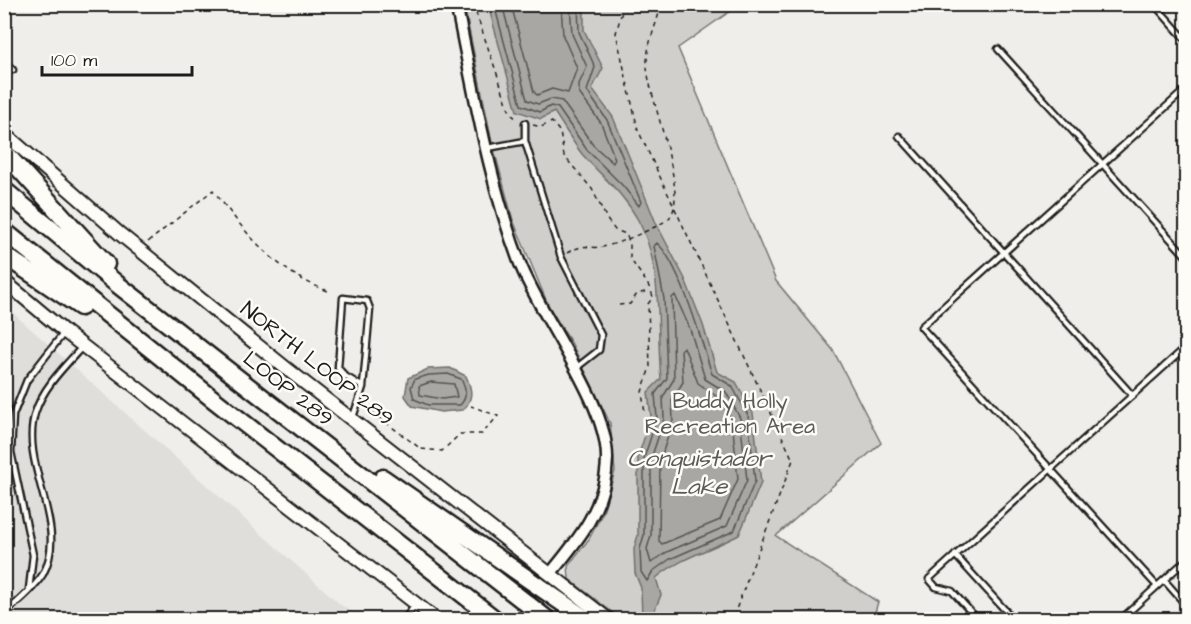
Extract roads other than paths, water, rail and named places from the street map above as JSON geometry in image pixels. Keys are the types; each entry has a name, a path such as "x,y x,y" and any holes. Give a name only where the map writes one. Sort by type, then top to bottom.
{"highway":[{"path":"4,152 94,251 141,293 167,323"},
{"name":"LOOP 289","path":"4,190 167,323 548,620"},
{"path":"4,231 213,399 496,620"},
{"path":"4,255 213,399"},
{"path":"294,422 327,436 586,620"}],"main road":[{"name":"NORTH LOOP 289","path":"4,134 120,234 352,420 609,620"},
{"path":"4,280 65,332 437,620"}],"street":[{"path":"456,4 497,195 520,263 602,426 606,443 602,494 588,525 550,574"}],"lane":[{"path":"1154,4 1186,40"},
{"path":"998,49 1104,163 1186,256"},
{"path":"4,62 12,70"},
{"path":"1157,586 921,327 1186,89"},
{"path":"525,123 525,141 561,257 601,335 600,350 574,370"},
{"path":"899,136 1133,396"},
{"path":"487,148 525,141"},
{"path":"352,420 363,387 370,309 367,301 343,298 338,368 345,376 363,387"},
{"path":"29,589 33,555 11,452 13,415 27,380 65,332"},
{"path":"4,614 41,577 51,549 51,531 33,457 32,424 43,394 83,346"},
{"path":"978,620 952,591 936,587 929,579 1186,347"},
{"path":"955,555 1014,620"},
{"path":"1120,620 1186,560"},
{"path":"1164,580 1186,605"},
{"path":"404,620 416,603"}],"water":[{"name":"Conquistador Lake","path":"488,5 584,5 584,30 603,68 592,89 613,117 656,223 685,279 703,325 717,372 736,382 753,413 761,483 739,535 685,560 656,578 661,595 651,619 642,619 641,588 635,573 634,549 638,535 638,457 651,417 648,392 661,379 657,298 652,258 646,238 632,210 582,154 554,112 541,119 517,111"},
{"path":"450,368 466,376 470,385 469,402 463,410 441,412 412,406 405,396 408,378 428,369"}],"park label":[{"name":"Buddy Holly Recreation Area","path":"730,414"}]}
